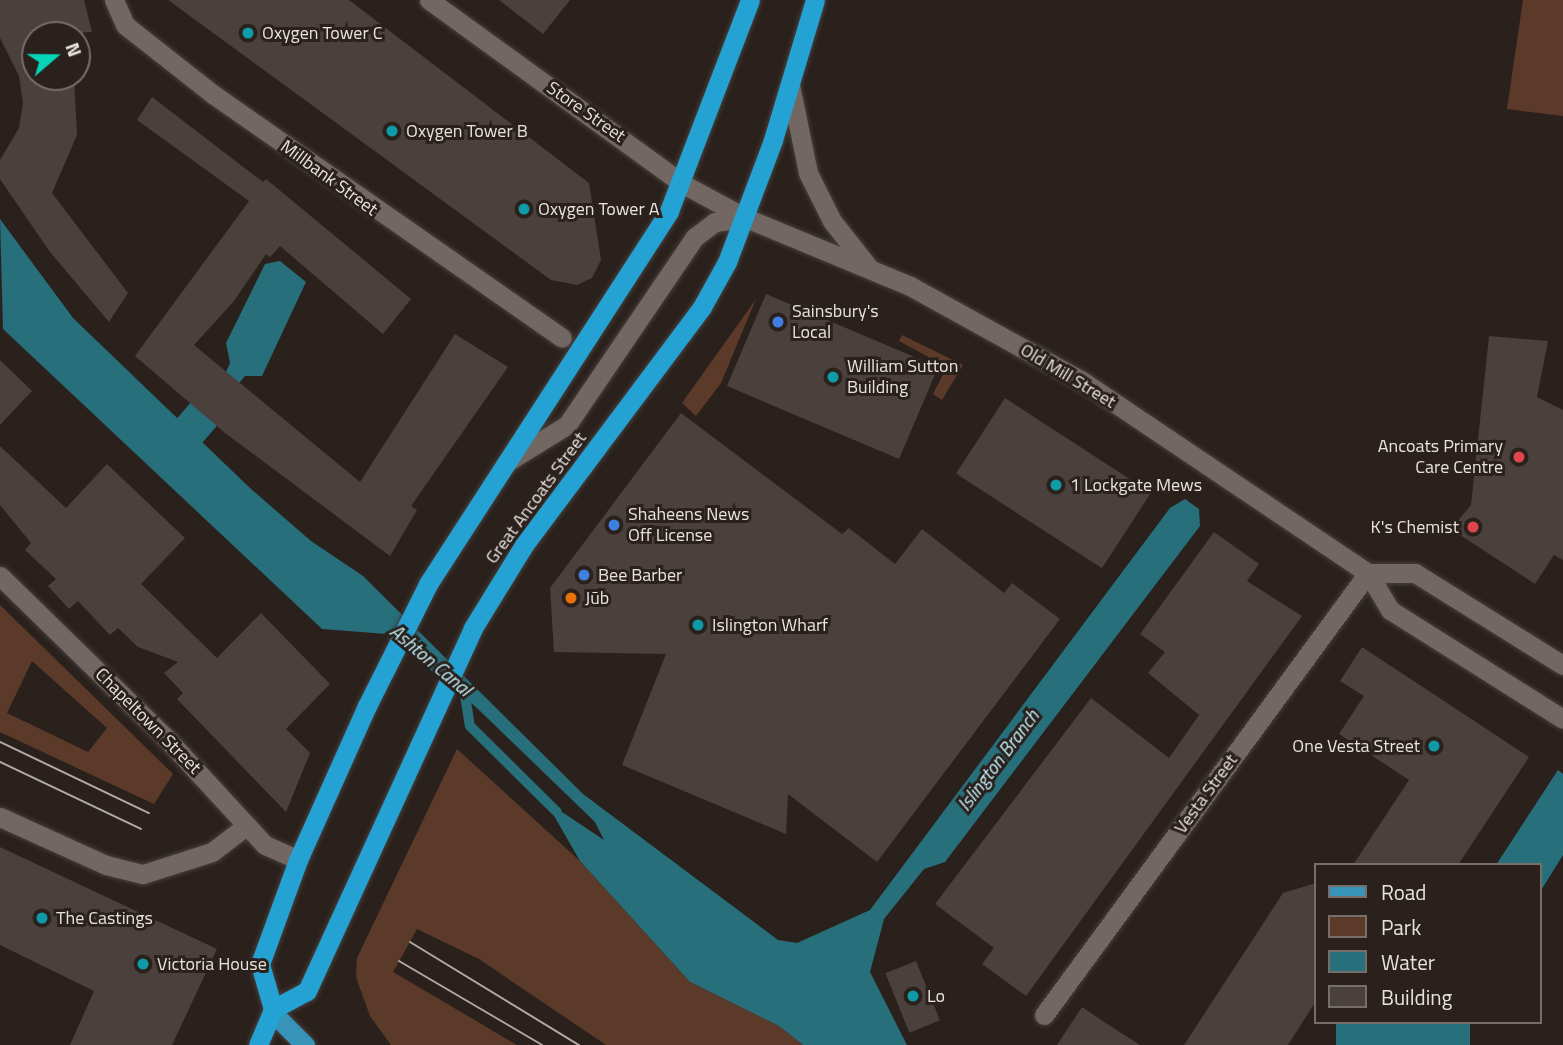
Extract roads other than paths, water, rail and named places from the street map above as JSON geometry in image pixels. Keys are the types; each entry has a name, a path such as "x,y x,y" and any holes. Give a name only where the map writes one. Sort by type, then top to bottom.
{"highway":[{"path":"258,1045 272,1011 259,966 298,860 367,706 451,547 582,352 683,184 750,0"},
{"name":"Great Ancoats Street","path":"272,1011 307,991 416,744 473,628 524,545 702,307 746,218 815,0"}],"main road":[{"path":"272,1011 305,1045"}],"street":[{"name":"Millbank Street","path":"114,0 125,25 214,95 562,338"},
{"name":"Store Street","path":"429,0 683,184 746,218"},
{"path":"790,85 808,173 832,220 870,269"},
{"path":"507,462 567,425 695,237 715,222 746,218"},
{"name":"Old Mill Street","path":"746,218 870,269 1082,382 1368,573 1390,610 1563,719"},
{"path":"1368,573 1415,573 1563,665"},
{"name":"Vesta Street","path":"1044,1015 1368,573"},
{"name":"Chapeltown Street","path":"0,576 265,845 298,860"},
{"path":"0,817 106,865 143,874 212,852 247,825"}],"water":[{"path":"0,219 73,318 251,489 311,541 363,576 583,794 778,940 797,943 870,910 1170,508 1185,499 1199,509 1200,526 945,862 924,869 884,919 870,972 907,1045 803,1045 779,1026 690,982 580,861 553,814 562,812 604,840 595,822 477,708 387,634 322,629 3,329"},
{"path":"280,261 306,282 262,376 245,376 239,383 226,372 230,363 226,343 265,264"},
{"path":"1558,770 1563,774 1563,855 1542,889 1542,863 1497,863"},
{"path":"1336,1024 1470,1024 1470,1045 1336,1045"}],"waterway":[{"path":"173,449 202,415"},
{"name":"Ashton Canal","path":"464,689 470,726 557,812"}],"tram line":[{"path":"0,742 149,813"},
{"path":"0,762 141,829"},
{"path":"410,942 579,1045"},
{"path":"399,961 542,1045"}],"place":[{"name":"Oxygen Tower C","path":"248,33"},
{"name":"Oxygen Tower B","path":"392,131"},
{"name":"Oxygen Tower A","path":"524,209"},
{"name":"Sainsbury's Local","path":"778,322"},
{"name":"William Sutton Building","path":"833,377"},
{"name":"Ancoats Primary Care Centre","path":"1519,457"},
{"name":"1 Lockgate Mews","path":"1056,485"},
{"name":"Shaheens News Off License","path":"614,525"},
{"name":"K's Chemist","path":"1473,527"},
{"name":"Bee Barber","path":"584,575"},
{"name":"Jūb","path":"571,598"},
{"name":"Islington Wharf","path":"698,625"},
{"name":"One Vesta Street","path":"1434,746"},
{"name":"The Castings","path":"42,918"},
{"name":"Victoria House","path":"143,964"},
{"name":"Lo","path":"913,996"}],"water label":[{"name":"Islington Branch","path":"998,760"}]}
